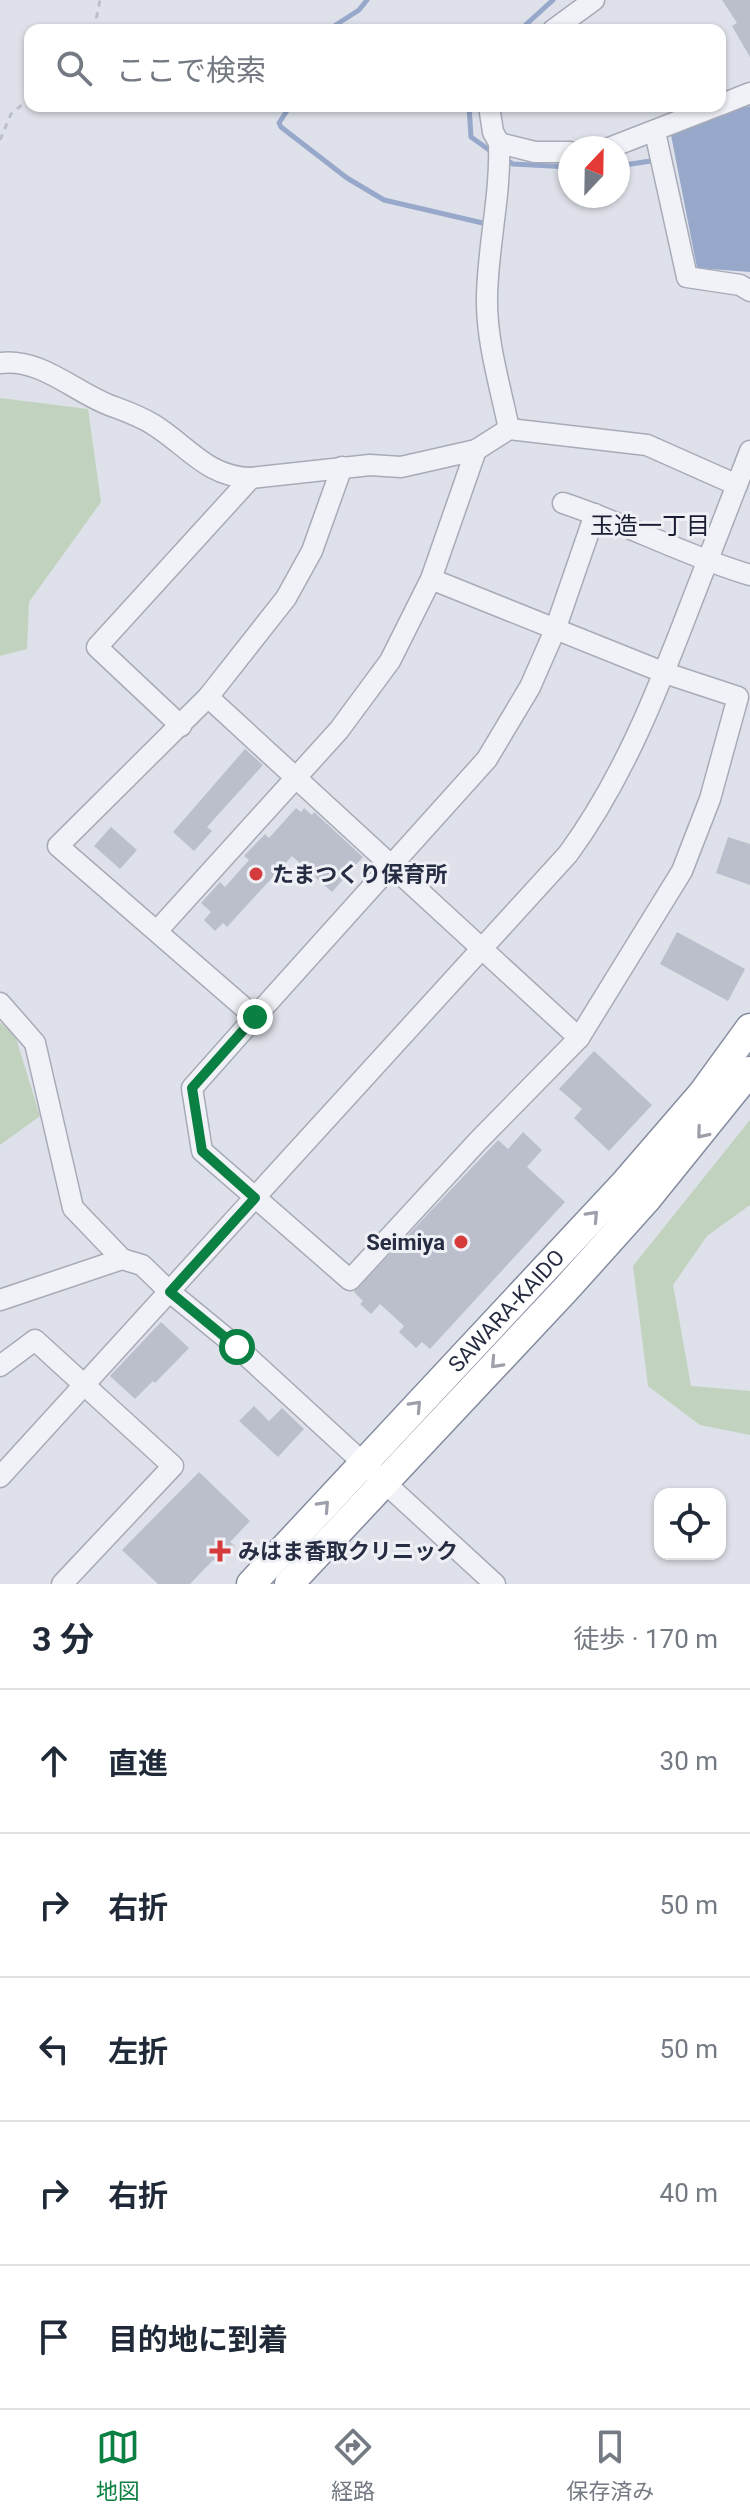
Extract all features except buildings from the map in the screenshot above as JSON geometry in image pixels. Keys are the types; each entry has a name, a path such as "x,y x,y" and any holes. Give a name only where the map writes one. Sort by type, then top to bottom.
{"highway":[{"name":"SAWARA-KAIDO","path":"251,1584 626,1182 702,1094 750,1028"},
{"name":"SAWARA-KAIDO","path":"289,1584 646,1200 750,1071"}],"street":[{"path":"561,24 594,0"},
{"path":"726,102 750,93"},
{"path":"490,112 493,132 499,143 500,173 487,299 488,326 509,429"},
{"path":"630,141 702,112"},
{"path":"655,132 687,277 740,285 750,291"},
{"path":"499,143 535,152 558,152"},
{"path":"0,363 11,362 40,369 154,425 218,472 231,477 251,478 370,465 401,467 476,450 509,429 647,445 737,485"},
{"path":"157,931 339,730 390,661 431,579 476,450"},
{"path":"0,1477 484,949 568,854 590,824 623,767 665,673 750,451"},
{"path":"255,1017 58,846 208,697 286,598 312,551 342,467"},
{"path":"181,726 97,647 251,478"},
{"path":"563,503 707,562 750,575"},
{"path":"431,579 555,630 665,673 738,697 710,799 682,871 579,1038 478,1141 350,1280 202,1151 192,1088 487,759 530,687 555,630 595,514"},
{"path":"208,697 579,1038"},
{"path":"0,1003 35,1043 73,1208 122,1259 142,1265 237,1347 495,1584"},
{"path":"0,1300 122,1259"},
{"path":"0,1366 35,1340 173,1466 62,1584"}],"path":[{"path":"95,24 100,0"},
{"path":"0,140 11,114 24,103"}],"green space":[{"path":"0,398 88,409 101,502 29,602 27,649 0,656"},
{"path":"0,1022 15,1035 40,1116 0,1145"},
{"path":"750,1120 750,1205 707,1236 673,1285 691,1386 750,1391 750,1435 700,1425 648,1386 633,1266"}],"water":[{"path":"750,106 750,272 697,268 671,135 726,111"}],"waterway":[{"path":"337,24 359,10 367,0"},
{"path":"527,24 553,0"},
{"path":"286,112 279,123 281,127 347,178 384,200 487,224"},
{"path":"469,112 471,137 492,152"},
{"path":"504,159 513,164 558,166"},
{"path":"630,164 657,160"}],"place":[{"name":"たまつくり保育所","path":"256,874"},
{"name":"Seimiya","path":"461,1242"},
{"name":"みはま香取クリニック","path":"220,1551"}],"district":[{"name":"玉造一丁目","path":"650,526"}],"route":[{"path":"237,1347 170,1292 255,1198 202,1151 192,1088 255,1017"}]}
